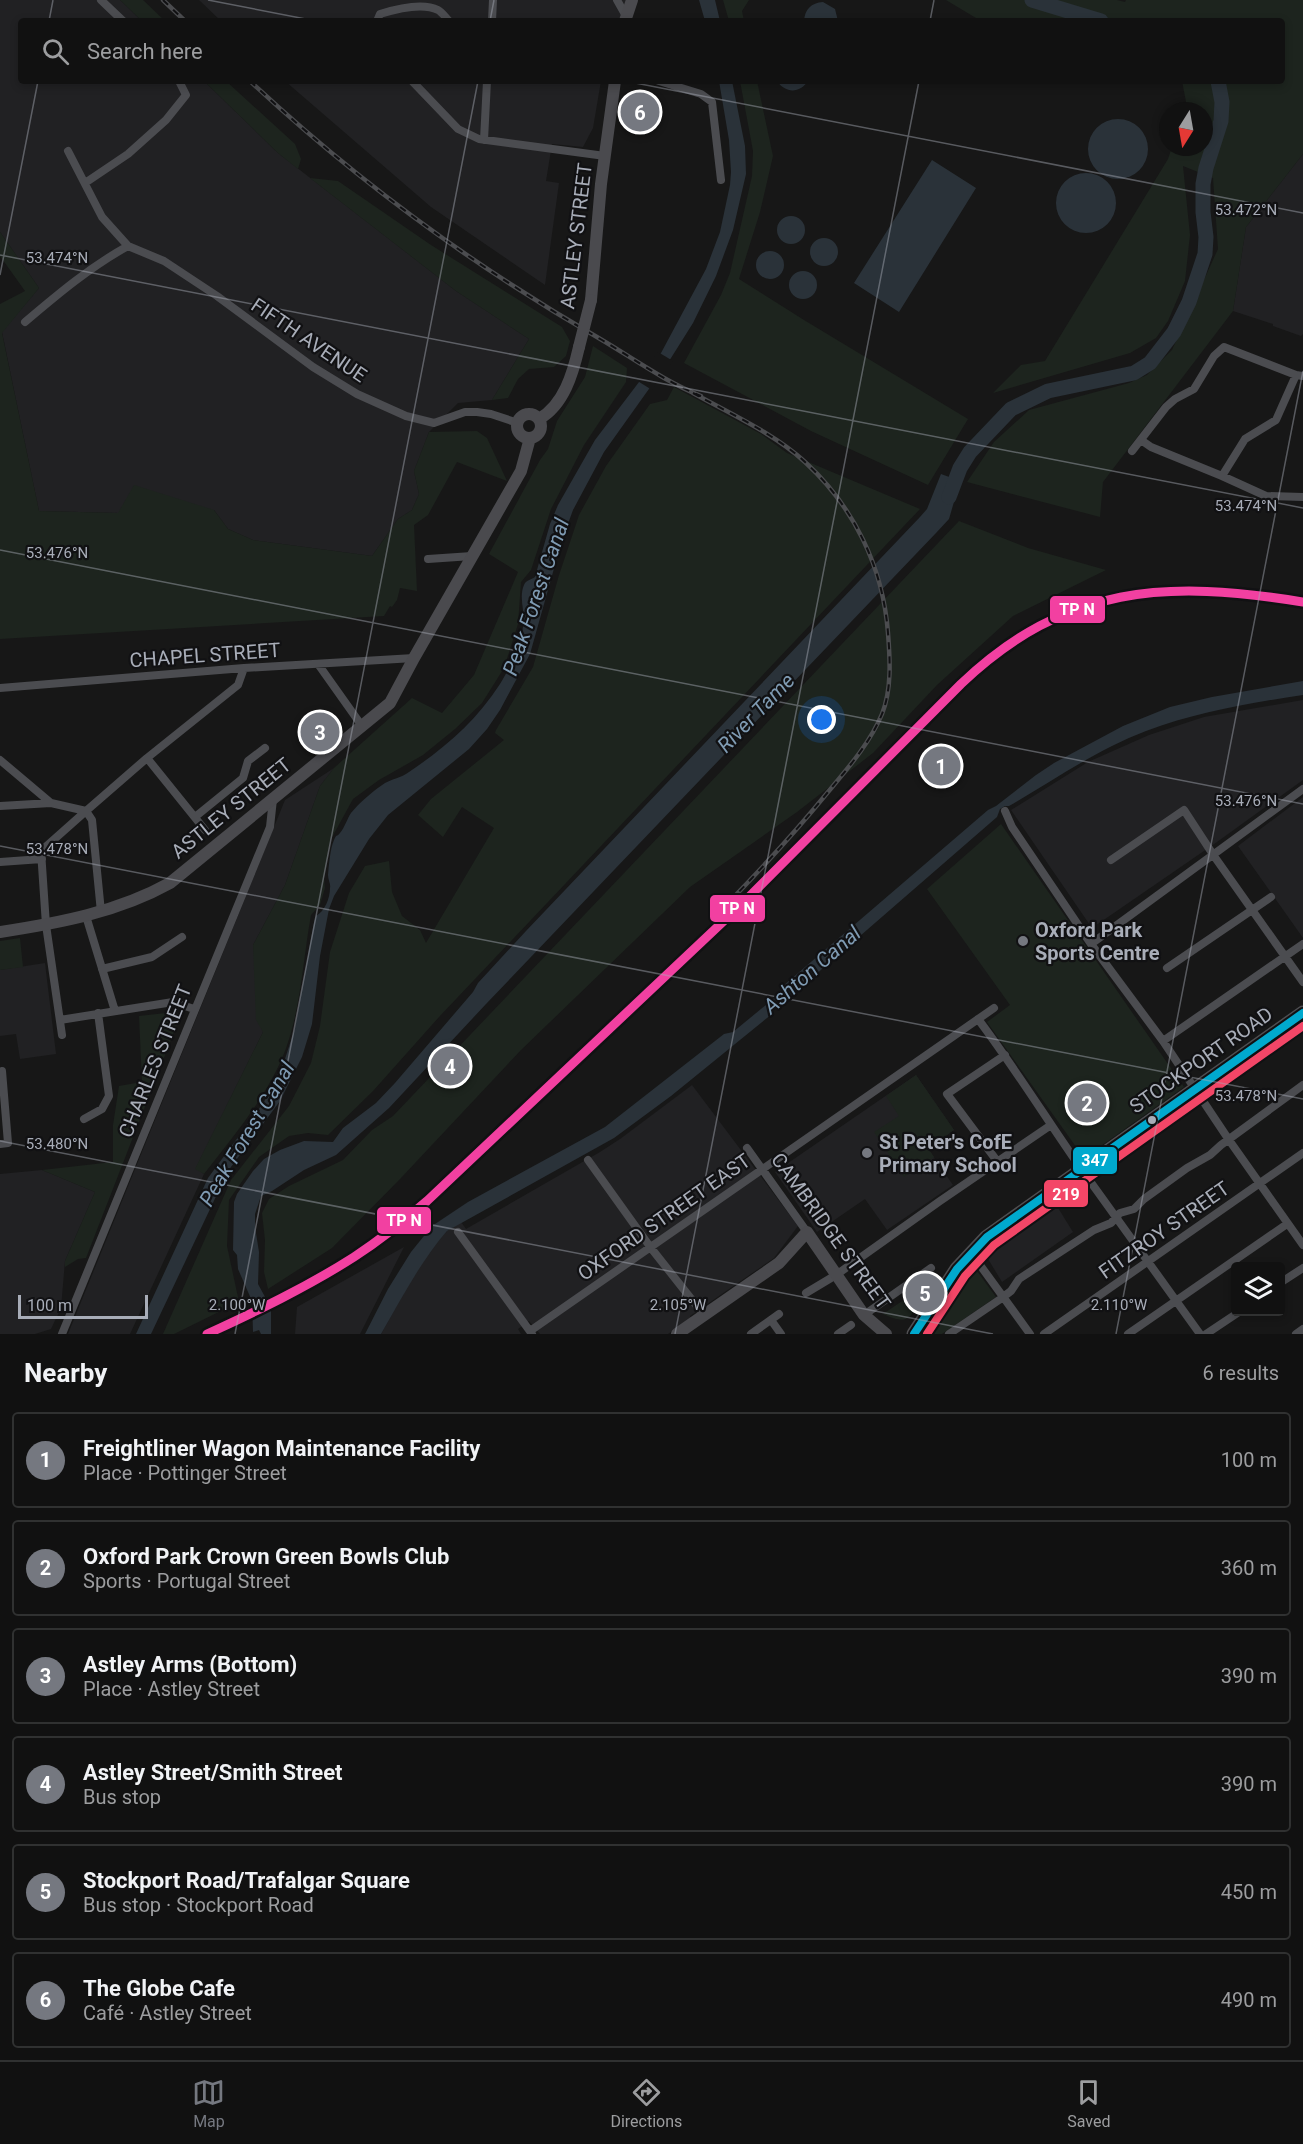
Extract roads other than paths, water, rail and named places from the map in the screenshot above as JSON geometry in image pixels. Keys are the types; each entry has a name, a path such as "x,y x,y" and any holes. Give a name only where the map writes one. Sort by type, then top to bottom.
{"highway":[{"name":"STOCKPORT ROAD","path":"914,1334 957,1269 987,1237 1303,1013"}],"main road":[{"path":"625,18 632,0"},
{"name":"ASTLEY STREET","path":"538,419 550,410 564,390 575,363 591,300 615,84"},
{"path":"529,414 538,419 541,426 539,433 530,438 519,434 518,423 522,417 529,414"},
{"name":"ASTLEY STREET","path":"0,932 86,916 148,896 170,883 390,703 521,471 530,438"},
{"path":"677,1334 779,1263 807,1232"},
{"name":"CAMBRIDGE STREET","path":"807,1232 864,1315 886,1334"}],"street":[{"path":"101,0 120,18"},
{"path":"492,18 493,0"},
{"path":"617,0 625,18"},
{"path":"378,18 380,14 395,10 420,7 438,10 446,18"},
{"path":"85,183 128,154 166,120 186,95 180,84"},
{"path":"415,84 458,129 484,140 605,156"},
{"path":"484,140 487,84"},
{"path":"669,84 701,94 712,102 721,180"},
{"path":"25,322 100,262 128,246 102,218 68,151"},
{"name":"FIFTH AVENUE","path":"128,246 164,261 217,296 313,367 375,403 406,416 435,423 465,412 477,412 518,423"},
{"path":"1132,451 1166,406 1194,389 1214,356 1224,347 1299,376 1276,420 1245,439 1222,476"},
{"path":"1141,440 1150,447 1266,496 1303,497"},
{"path":"428,559 472,556"},
{"name":"CHAPEL STREET","path":"0,688 244,668 414,658"},
{"path":"318,664 362,726"},
{"path":"62,1035 46,925 41,851 147,758 238,685 244,668"},
{"path":"195,817 243,778 248,761 266,748"},
{"path":"147,758 205,830"},
{"path":"0,760 51,803"},
{"path":"1091,944 1303,789"},
{"name":"CHARLES STREET","path":"62,1334 270,827 273,799"},
{"path":"0,806 51,803 86,812 92,820 101,912"},
{"path":"1111,861 1184,810 1303,982"},
{"path":"1005,811 1012,827 1091,944 1163,1041 1228,1140 1303,1245"},
{"path":"0,861 42,859"},
{"path":"1167,968 1271,897"},
{"path":"86,916 115,1011"},
{"path":"102,969 152,957 182,937"},
{"path":"1163,1041 1303,944"},
{"path":"60,1020 173,1002 194,1009"},
{"name":"OXFORD STREET EAST","path":"531,1332 994,1008"},
{"path":"84,1119 102,1109 109,1096 98,1013"},
{"path":"978,1019 1116,1218 1149,1260 1200,1334"},
{"path":"997,1161 947,1094 1005,1056"},
{"path":"0,1144 8,1143 2,1071"},
{"path":"949,1334 1011,1291 1019,1279 1094,1230 1111,1223 1120,1213 1134,1209 1161,1186 1210,1155 1303,1085"},
{"path":"807,1293 1051,1125"},
{"name":"CAMBRIDGE STREET","path":"747,1148 807,1232"},
{"name":"FITZROY STREET","path":"1044,1334 1302,1156"},
{"path":"588,1160 651,1248 704,1315"},
{"path":"1128,1334 1287,1224"},
{"path":"458,1232 531,1332"},
{"path":"969,1255 980,1264 1030,1334"},
{"path":"864,1315 932,1268"},
{"path":"1285,1280 1303,1268"},
{"path":"1206,1334 1232,1316"},
{"path":"751,1334 775,1317 781,1334"},
{"path":"838,1334 850,1325"},
{"path":"1296,1334 1303,1329"}],"water":[{"path":"699,0 715,0 719,18 704,18"},
{"path":"823,2 835,9 837,18 805,18 809,7"},
{"name":"Peak Forest Canal","path":"720,84 733,84 745,146 746,174 733,230 716,276 693,323 604,452 573,510 562,540 530,654 500,710 469,749 388,815 369,839 334,896 329,909 320,956 312,1024 302,1057 280,1101 228,1171 151,1334 136,1334 208,1178 264,1102 284,1062 295,1028 314,922 329,896 329,867 335,838 342,831 351,813 362,801 385,783 409,772 448,743 481,710 500,684 521,636 524,620 522,598 524,585 535,577 550,524 558,505 595,440 661,353 706,269 720,232 730,185 729,140"},
{"path":"806,84 797,90 789,90 781,85"},
{"path":"1112,119 1124,119 1135,124 1143,132 1148,149 1146,161 1135,174 1124,179 1112,179 1101,174 1093,166 1088,155 1088,143 1093,132 1101,124"},
{"path":"932,160 976,188 899,312 854,283"},
{"path":"1080,173 1092,173 1103,178 1111,186 1116,203 1114,215 1103,228 1092,233 1080,233 1069,228 1061,220 1056,209 1056,197 1061,186 1069,178"},
{"path":"791,216 801,220 805,230 801,240 791,244 781,240 777,230 781,220"},
{"path":"824,238 834,242 838,252 834,262 824,266 814,262 810,252 814,242"},
{"path":"770,251 780,255 784,265 780,275 770,279 760,275 756,265 760,255"},
{"path":"803,271 813,275 817,285 813,295 803,299 793,295 789,285 793,275"},
{"path":"941,474 960,481 949,519 936,533 389,1108 336,1155 304,1170 261,1196 255,1214 259,1252 258,1284 271,1308 271,1334 261,1334 259,1330 253,1332 252,1301 238,1269 237,1255 233,1250 234,1202 253,1171 264,1159 304,1141 333,1142 343,1128 376,1103 473,992 478,983 526,931 920,517 927,509"},
{"name":"Ashton Canal","path":"1303,681 1303,695 1204,713 1128,738 1000,809 997,817 784,1002 775,1006 772,1014 671,1096 614,1138 447,1231 420,1268 381,1334 365,1334 388,1289 411,1252 432,1226 468,1202 605,1127 724,1034 733,1032 778,995 783,986 988,810 1036,775 1123,726 1170,707"}],"waterway":[{"name":"River Tame","path":"1032,0 1091,18"},
{"name":"River Tame","path":"949,497 960,468 970,452 1011,409 1048,391 1134,373 1150,363 1174,332 1189,302 1205,254 1203,184 1221,121 1222,102 1219,84"}],"railway":[{"path":"163,0 182,18"},
{"path":"253,84 332,153 418,221 508,283 650,370 701,396"},
{"path":"693,393 780,442 805,462 838,498 863,540 872,562 880,585 888,633 889,684 882,714 871,735 851,764 805,820 731,900"}],"place":[{"name":"The Globe Cafe","path":"640,112"},
{"name":"Astley Arms (Bottom)","path":"320,732"},
{"name":"Freightliner Wagon Maintenance Facility","path":"941,766"},
{"name":"Oxford Park Sports Centre","path":"1023,941"},
{"name":"Astley Street/Smith Street","path":"450,1066"},
{"name":"Oxford Park Crown Green Bowls Club","path":"1087,1103"},
{"name":"St Peter's CofE Primary School","path":"867,1153"},
{"name":"Stockport Road/Trafalgar Square","path":"925,1293"}]}
